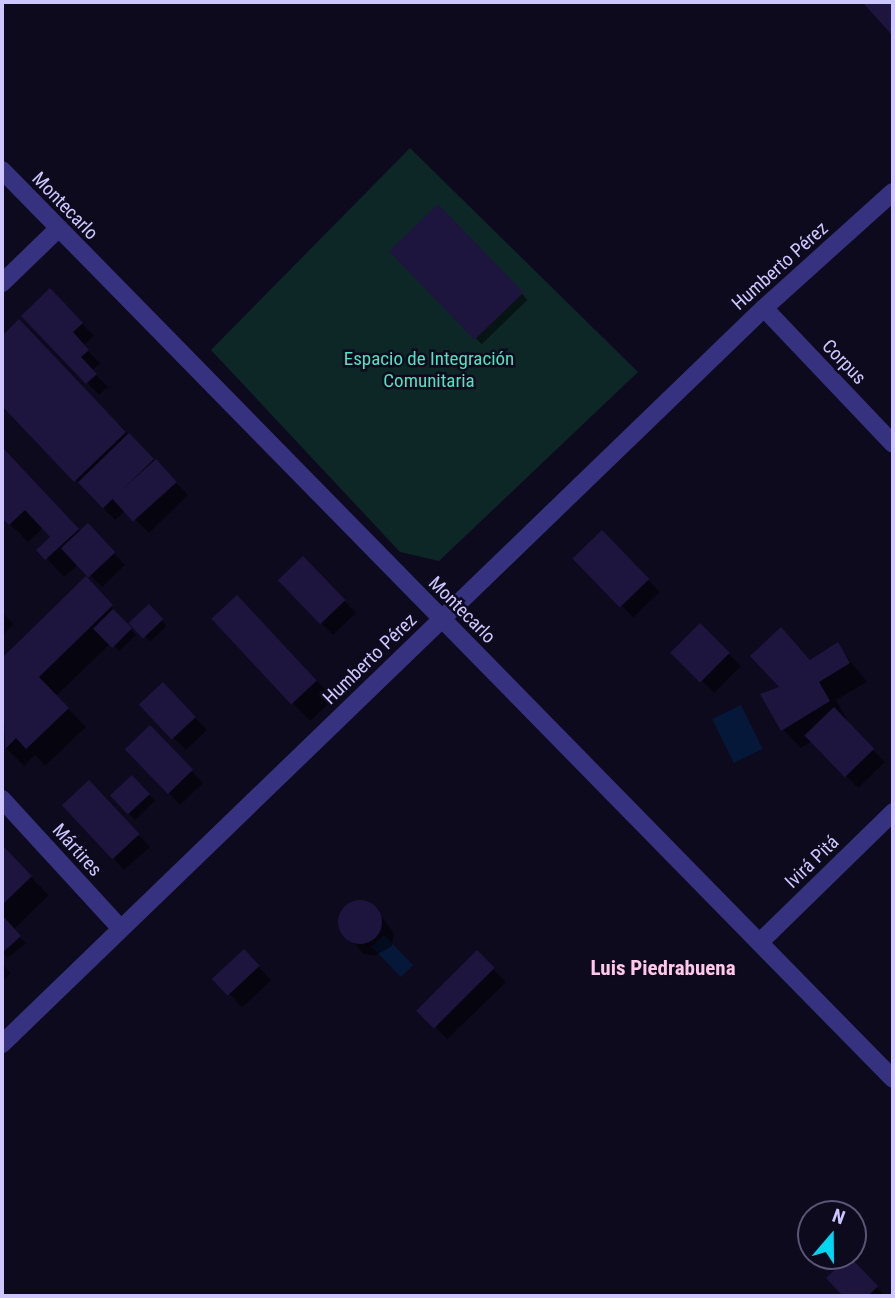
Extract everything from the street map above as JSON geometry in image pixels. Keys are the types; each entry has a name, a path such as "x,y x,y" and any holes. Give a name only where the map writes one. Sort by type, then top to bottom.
{"street":[{"name":"Montecarlo","path":"2,170 893,1079"},
{"name":"Humberto Pérez","path":"2,1044 764,308 893,192"},
{"path":"2,283 58,229"},
{"name":"Corpus","path":"764,308 893,444"},
{"name":"Mártires","path":"2,799 121,929"},
{"name":"Ivirá Pitá","path":"760,942 893,812"}],"green space":[{"name":"Espacio de Integración Comunitaria","path":"410,148 638,372 439,561 400,552 211,350"}],"water":[{"path":"741,705 762,749 734,763 712,719"},
{"path":"384,935 413,965 401,977 372,947"}],"building":[{"path":"893,2 893,36 863,3"},
{"path":"438,204 523,292 475,340 389,251"},
{"path":"50,288 83,323 73,332 89,350 81,357 97,374 86,384 21,316"},
{"path":"19,319 126,432 74,482 2,406 2,336"},
{"path":"129,433 154,459 103,508 78,482"},
{"path":"2,447 79,529 45,560 36,550 50,537 25,510 9,525 2,518"},
{"path":"156,459 177,482 133,522 112,498"},
{"path":"88,523 115,552 88,577 61,548"},
{"path":"602,530 649,579 620,607 573,558"},
{"path":"303,556 345,600 320,624 278,580"},
{"path":"86,576 113,605 39,677 69,708 26,749 16,738 5,749 2,658"},
{"path":"237,595 317,681 291,704 211,619"},
{"path":"149,604 163,619 143,638 129,623"},
{"path":"113,609 132,628 112,648 93,629"},
{"path":"700,623 730,653 700,682 670,653"},
{"path":"781,627 810,660 838,642 850,663 819,682 830,701 781,731 760,694 779,687 750,656"},
{"path":"163,682 196,717 172,740 139,705"},
{"path":"834,707 874,749 845,777 805,735"},
{"path":"150,725 193,770 168,794 125,749"},
{"path":"132,775 150,794 128,814 110,795"},
{"path":"89,780 139,834 112,859 62,805"},
{"path":"2,845 32,876 2,905"},
{"path":"360,900 369,901 376,906 381,913 381,931 376,938 369,943 360,944 351,943 344,938 339,931 338,922 339,913 344,906 351,901"},
{"path":"2,915 21,936 2,953"},
{"path":"244,949 260,966 228,996 212,979"},
{"path":"477,950 495,968 434,1028 416,1011"},
{"path":"834,1270 863,1270 878,1286 868,1296 843,1296 826,1278"}],"district":[{"name":"Luis Piedrabuena","path":"663,968"}]}
